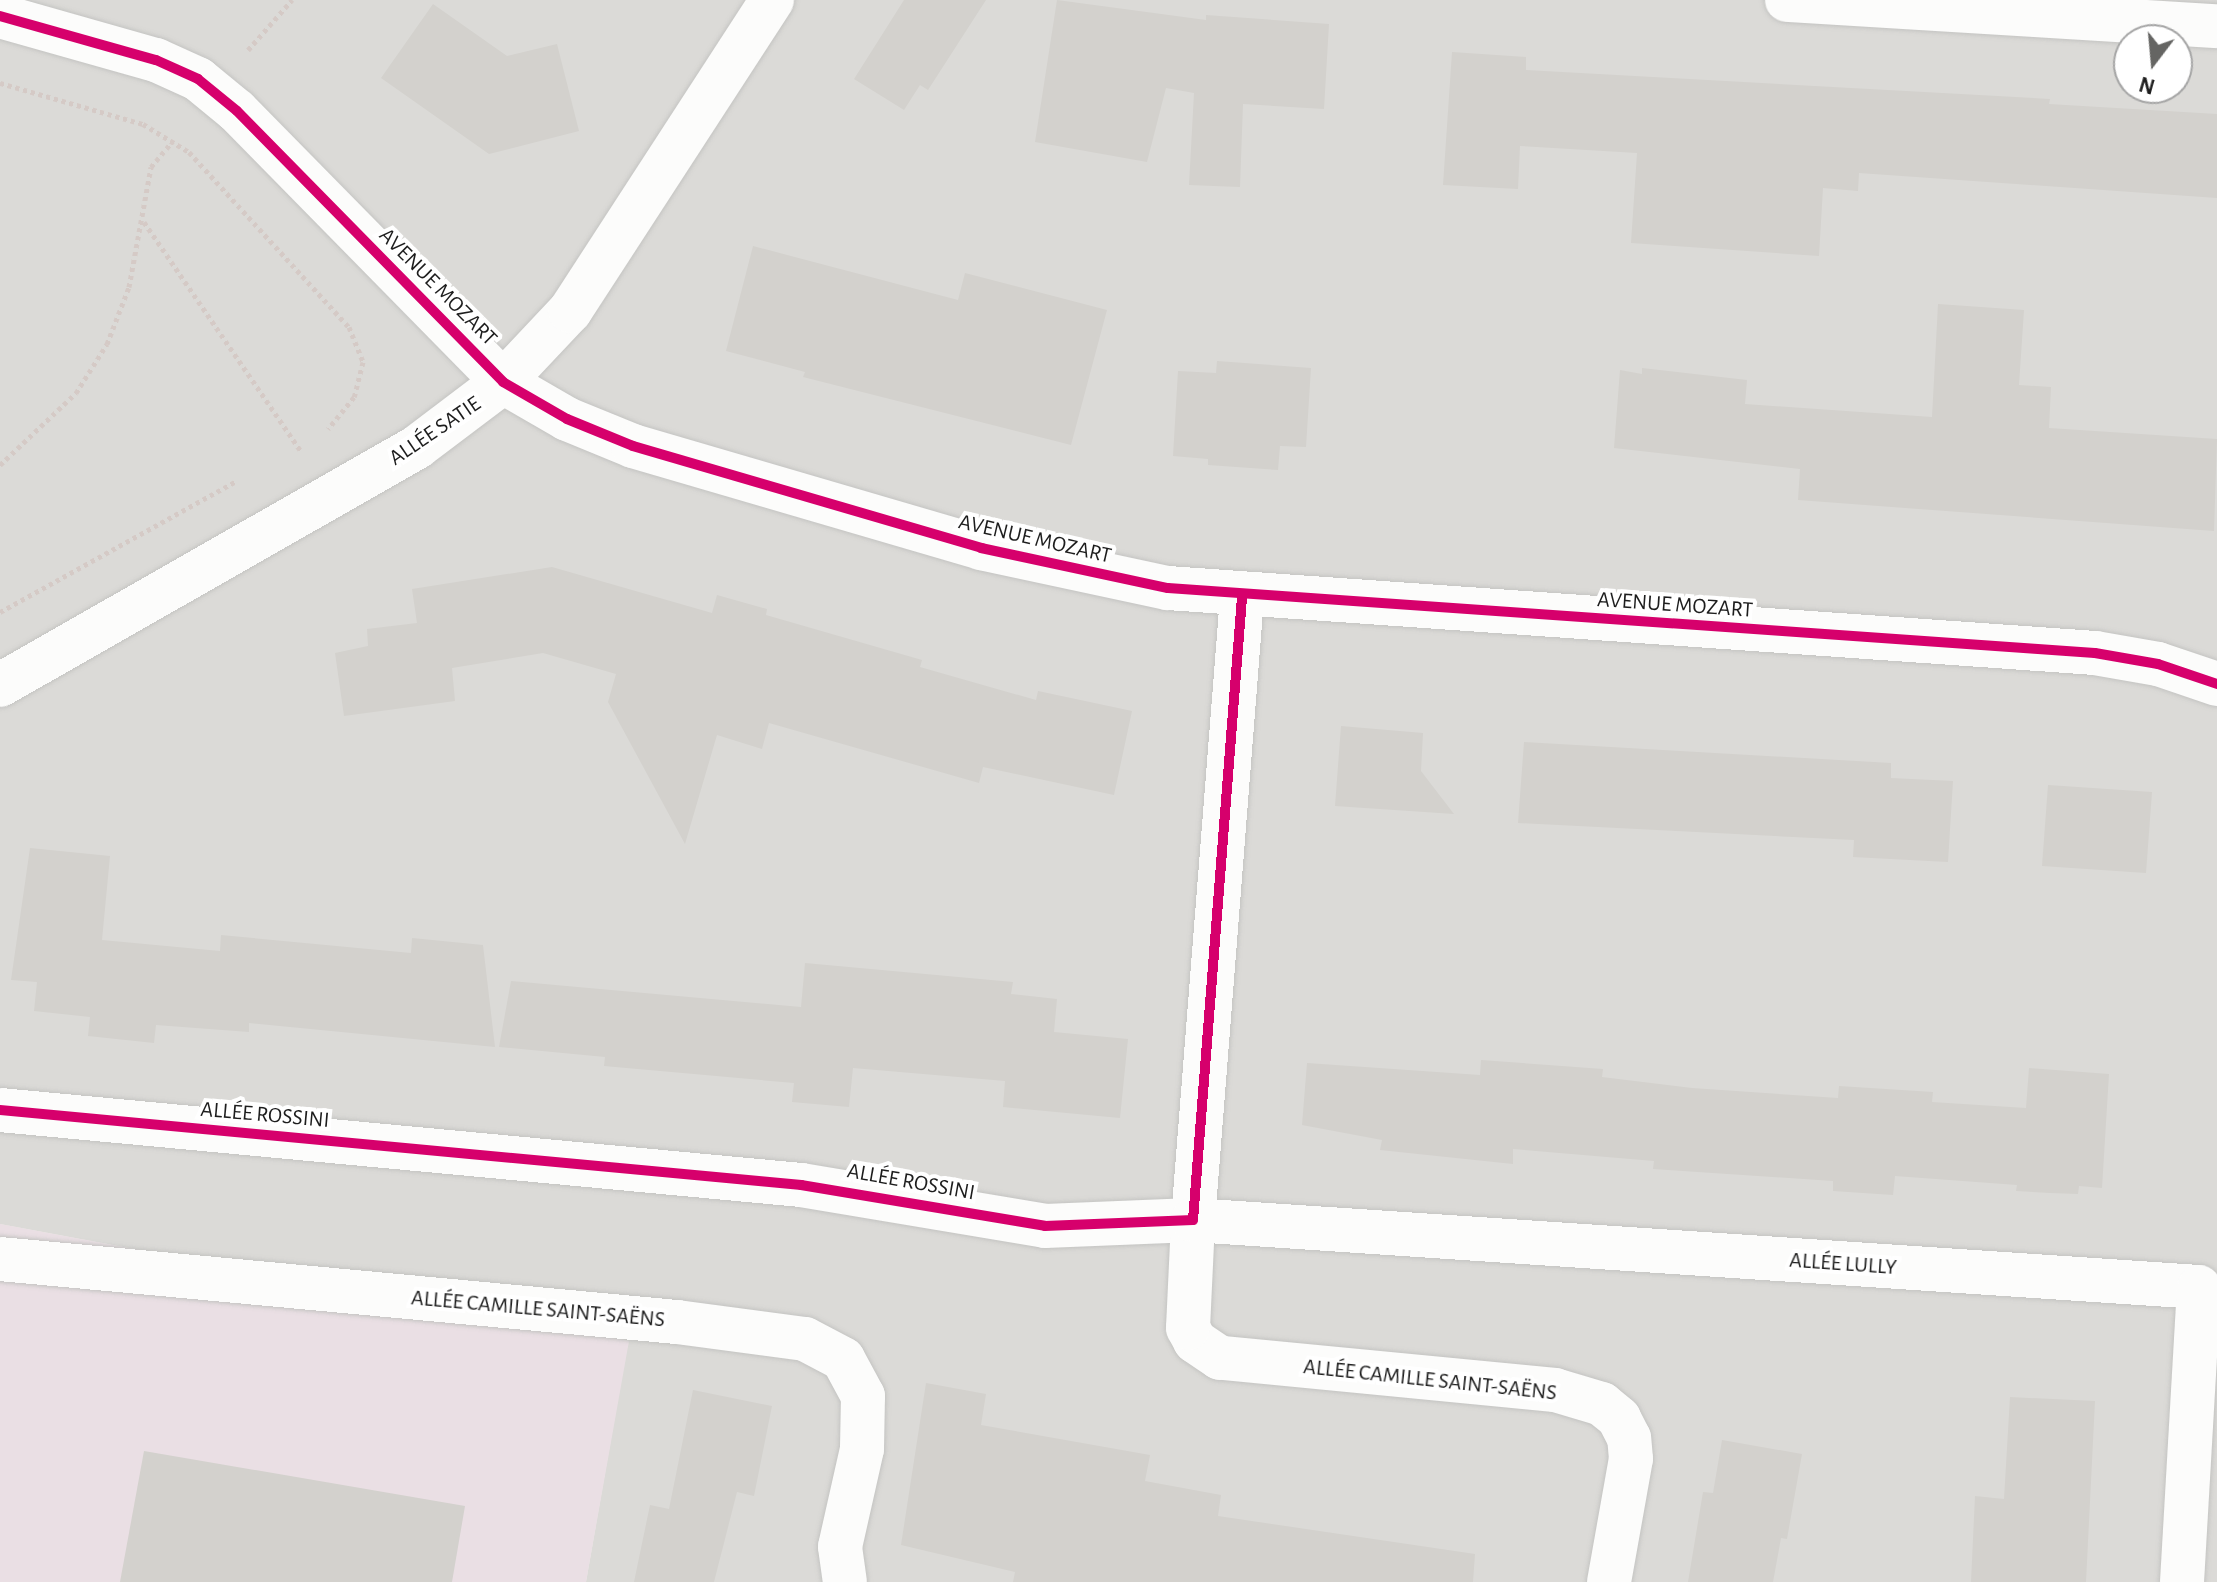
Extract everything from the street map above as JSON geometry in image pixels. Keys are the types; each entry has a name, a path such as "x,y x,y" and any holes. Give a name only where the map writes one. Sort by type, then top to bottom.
{"street":[{"name":"ALLÉE SATIE","path":"0,685 448,426 503,382 570,311 772,0"},
{"path":"1787,0 2217,26"},
{"name":"AVENUE MOZART","path":"0,16 182,69 214,91 503,382 567,419 633,446 942,537 1067,569 1242,597 2095,653 2158,664 2217,684"},
{"path":"1193,1220 1242,597"},
{"name":"ALLÉE ROSSINI","path":"0,1110 801,1185 1045,1226 1193,1220"},
{"name":"ALLÉE LULLY","path":"1193,1220 2208,1274 2182,1582"},
{"name":"ALLÉE CAMILLE SAINT-SAËNS","path":"1193,1220 1188,1328 1195,1341 1220,1358 1555,1390 1602,1404 1619,1418 1629,1438 1631,1459 1609,1582"},
{"name":"ALLÉE CAMILLE SAINT-SAËNS","path":"0,1259 677,1322 805,1339 843,1359 863,1396 862,1449 840,1547 843,1581"}],"path":[{"path":"0,465 76,393 107,344 129,287 151,167 292,0"},
{"path":"0,83 143,124 189,152 349,327 363,362 354,397 337,423 325,431"},
{"path":"143,221 299,447 328,498"},
{"path":"286,455 312,439"},
{"path":"0,612 244,477"}],"shaded area":[{"path":"0,0 2217,0 2217,1582 586,1582 628,1341 0,1224"},
{"path":"0,1224 629,1341 586,1582 0,1582"}],"building":[{"path":"904,0 986,0 928,90 920,85 904,110 854,79"},
{"path":"1057,0 1206,20 1206,15 1329,24 1324,109 1243,104 1240,187 1189,185 1194,93 1166,88 1147,162 1035,142"},
{"path":"433,4 507,56 557,44 579,131 489,154 381,78"},
{"path":"1452,52 1526,57 1526,70 2050,99 2049,104 2217,114 2217,198 1859,173 1858,191 1823,188 1819,256 1631,243 1637,153 1520,146 1518,189 1443,185"},
{"path":"753,246 958,300 965,273 1107,310 1071,445 803,377 805,372 726,351"},
{"path":"1938,304 2024,310 2019,385 2051,387 2049,428 2217,439 2214,531 1798,500 1800,469 1614,448 1620,370 1642,374 1642,368 1747,380 1745,404 1932,417"},
{"path":"1217,361 1311,368 1306,447 1280,446 1278,470 1208,465 1208,459 1173,456 1178,371 1216,373"},
{"path":"552,567 712,613 717,595 767,609 766,615 922,660 920,667 1036,700 1038,691 1132,711 1114,795 983,767 979,783 769,723 762,749 717,735 685,844 608,702 616,674 543,653 452,668 455,701 344,716 335,653 368,646 367,629 417,623 412,589"},
{"path":"1341,726 1423,733 1421,771 1454,814 1335,806"},
{"path":"1524,742 1891,763 1891,778 1953,781 1948,862 1853,857 1854,840 1518,823"},
{"path":"2048,785 2152,792 2146,873 2042,866"},
{"path":"30,848 110,856 102,940 220,951 221,935 411,953 412,938 483,945 495,1047 249,1023 249,1032 156,1025 154,1043 88,1036 90,1017 34,1011 37,982 11,980"},
{"path":"805,963 1013,982 1011,994 1057,999 1054,1032 1128,1039 1120,1118 1003,1107 1005,1081 853,1068 849,1107 792,1102 794,1083 604,1066 605,1057 499,1047 511,981 801,1007"},
{"path":"1481,1060 1603,1069 1602,1077 1692,1088 1838,1098 1839,1086 1933,1092 1932,1102 2026,1108 2029,1068 2109,1074 2102,1188 2079,1186 2078,1194 2050,1193 2016,1191 2017,1185 1895,1176 1893,1195 1833,1191 1833,1181 1653,1169 1654,1161 1513,1149 1513,1164 1380,1150 1382,1140 1302,1125 1307,1063 1480,1075"},
{"path":"926,1383 986,1394 981,1425 1150,1455 1145,1481 1221,1495 1218,1516 1475,1554 1473,1582 1013,1582 1015,1572 901,1545"},
{"path":"693,1390 772,1406 754,1496 737,1492 714,1582 634,1582 650,1505 669,1509"},
{"path":"2010,1397 2095,1401 2086,1582 1971,1582 1975,1496 2004,1499"},
{"path":"1722,1440 1802,1454 1787,1539 1781,1538 1773,1582 1688,1582 1703,1492 1713,1493"},
{"path":"144,1451 465,1506 452,1582 120,1582"}],"cycle path":[{"path":"0,16 156,60 198,79 237,111 503,382 567,419 633,446 981,548 1168,588 2095,653 2158,664 2217,684"},
{"path":"0,1110 801,1185 1045,1226 1193,1220 1242,597"}]}
